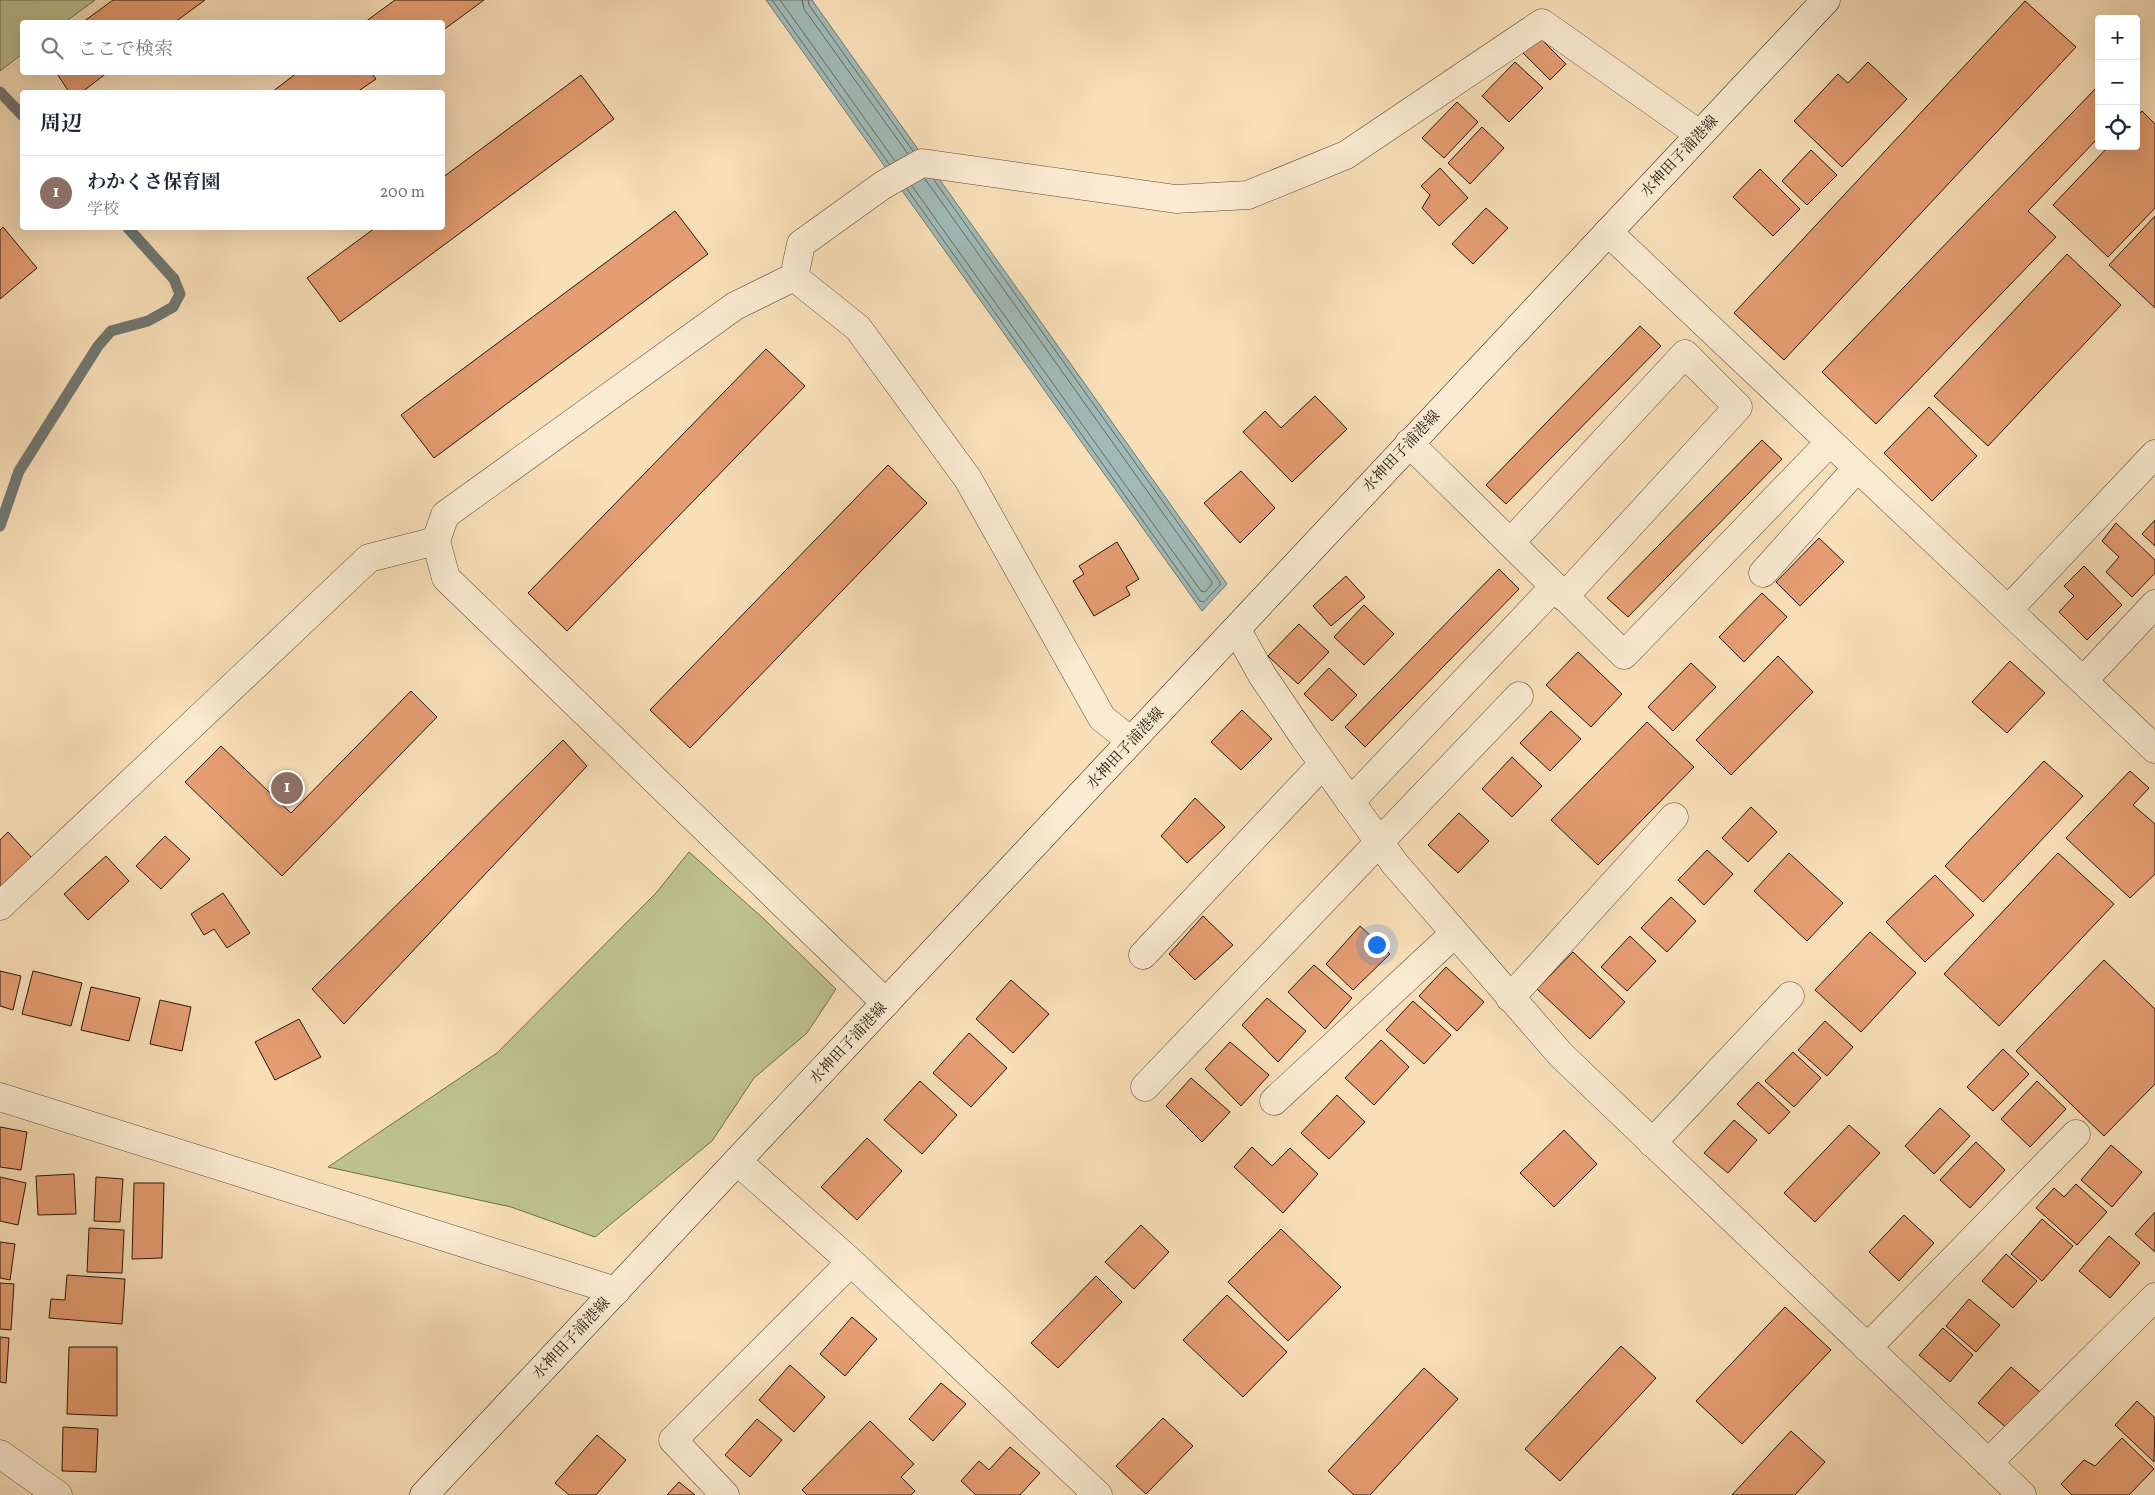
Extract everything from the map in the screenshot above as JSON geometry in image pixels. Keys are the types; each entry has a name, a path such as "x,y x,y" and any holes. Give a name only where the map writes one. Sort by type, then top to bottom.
{"street":[{"name":"水神田子浦港線","path":"424,1495 1826,0"},
{"path":"794,277 801,244 892,179 922,163 1176,199 1248,195 1346,155 1542,23 1699,134"},
{"path":"1608,232 2155,749"},
{"path":"794,277 735,306 446,515 436,542 446,578 886,1003"},
{"path":"794,277 858,328 968,479 1102,718 1131,741"},
{"path":"1350,802 1559,592 1738,407 1685,354 1510,543"},
{"path":"1409,443 1624,655 1830,442"},
{"path":"2008,610 2155,454"},
{"path":"1763,573 1857,468"},
{"path":"0,906 369,558 436,542"},
{"path":"2083,681 2155,604"},
{"path":"1237,630 1262,675 1379,841 1454,934 1561,1055 1988,1463 2016,1493"},
{"path":"1145,1087 1519,696"},
{"path":"1144,955 1323,764"},
{"path":"1510,998 1674,817"},
{"path":"1274,1101 1454,934"},
{"path":"1652,1144 1790,996"},
{"path":"0,1097 616,1290"},
{"path":"1867,1348 2076,1134"},
{"path":"737,1161 850,1262 1098,1495"},
{"path":"725,1495 673,1440 850,1262"},
{"path":"1988,1463 2155,1297"},
{"path":"0,1454 58,1495"}],"green space":[{"path":"0,0 95,0 68,20 20,20 20,56 0,71"},
{"path":"689,852 764,919 836,989 807,1033 754,1078 712,1141 595,1237 511,1207 328,1167 497,1053 656,893"}],"water":[{"path":"766,0 812,0 1227,584 1202,611"}],"building":[{"path":"113,0 205,0 178,20 86,20"},
{"path":"395,0 484,0 445,29 445,20 368,20"},
{"path":"2025,1 2076,47 1784,360 1734,313"},
{"path":"1539,37 1566,64 1550,80 1523,53"},
{"path":"1515,62 1543,88 1509,122 1482,96"},
{"path":"1868,62 1907,99 1842,167 1794,121 1838,74 1848,83"},
{"path":"58,75 104,75 85,90 68,90"},
{"path":"294,75 373,75 376,79 360,90 275,90"},
{"path":"581,75 614,119 340,322 307,278 372,230 445,230 445,176"},
{"path":"2095,89 2095,141 2028,211 2056,237 1876,424 1822,372"},
{"path":"1457,102 1478,122 1444,158 1422,138"},
{"path":"2142,111 2155,124 2155,208 2108,257 2053,205 2105,150 2140,150 2140,113"},
{"path":"1482,127 1504,148 1470,184 1448,163"},
{"path":"1811,150 1837,175 1807,205 1782,181"},
{"path":"1440,168 1468,198 1439,226 1422,208 1430,195 1421,186"},
{"path":"1760,169 1800,209 1773,236 1733,197"},
{"path":"1486,208 1508,228 1473,264 1452,244"},
{"path":"675,211 708,254 434,458 401,415"},
{"path":"2155,216 2155,308 2109,265"},
{"path":"3,227 37,268 0,299 0,230"},
{"path":"2067,254 2121,305 1988,446 1934,396"},
{"path":"1640,326 1661,346 1506,504 1486,485"},
{"path":"766,349 805,386 567,631 528,593"},
{"path":"1315,396 1347,429 1292,482 1243,432 1265,411 1281,428"},
{"path":"1929,407 1977,456 1932,501 1884,453"},
{"path":"1762,440 1782,459 1628,617 1607,598"},
{"path":"888,465 927,503 690,748 650,710"},
{"path":"1241,471 1275,508 1240,543 1204,503"},
{"path":"2155,520 2155,546 2142,534"},
{"path":"2116,523 2155,560 2155,573 2132,597 2106,572 2119,557 2102,541"},
{"path":"1819,538 1844,562 1800,606 1776,582"},
{"path":"1117,542 1139,579 1126,587 1130,595 1094,616 1073,581 1084,574 1079,566"},
{"path":"2084,566 2122,605 2087,640 2059,612 2074,596 2064,586"},
{"path":"1499,569 1519,589 1365,747 1345,727"},
{"path":"1346,576 1365,597 1331,626 1313,606"},
{"path":"1762,593 1787,617 1744,662 1719,637"},
{"path":"1364,605 1394,634 1364,665 1334,637"},
{"path":"1299,624 1329,652 1298,684 1268,656"},
{"path":"1578,652 1622,694 1591,727 1546,685"},
{"path":"1778,656 1813,692 1731,775 1696,740"},
{"path":"2010,661 2045,693 2007,733 1972,702"},
{"path":"1691,663 1716,687 1673,731 1648,707"},
{"path":"1329,668 1357,695 1332,721 1304,694"},
{"path":"411,691 437,717 282,876 185,782 221,746 291,813"},
{"path":"1242,710 1272,739 1241,770 1211,742"},
{"path":"1551,711 1581,739 1550,771 1520,743"},
{"path":"1647,722 1694,767 1598,865 1551,820"},
{"path":"563,740 587,766 344,1024 312,989"},
{"path":"1512,757 1542,786 1512,817 1482,789"},
{"path":"2044,761 2083,796 1983,902 1945,866"},
{"path":"2130,771 2149,788 2133,805 2155,824 2155,874 2130,898 2066,838"},
{"path":"1195,798 1225,827 1187,863 1161,836"},
{"path":"1751,807 1777,832 1748,862 1722,838"},
{"path":"1459,813 1489,841 1458,873 1428,845"},
{"path":"8,832 32,858 0,887 0,840"},
{"path":"165,836 190,859 161,889 136,866"},
{"path":"1707,850 1733,874 1704,905 1678,880"},
{"path":"1789,853 1843,903 1807,941 1754,891"},
{"path":"2058,853 2114,904 1999,1026 1944,974"},
{"path":"106,856 129,881 88,920 64,894"},
{"path":"1935,875 1974,915 1925,962 1886,922"},
{"path":"223,893 250,933 227,948 214,929 204,935 191,914"},
{"path":"1671,897 1696,921 1667,952 1641,928"},
{"path":"1203,916 1233,945 1195,980 1169,954"},
{"path":"1360,926 1390,954 1353,990 1326,964"},
{"path":"1870,932 1916,973 1861,1032 1815,990"},
{"path":"1630,936 1656,961 1627,991 1601,967"},
{"path":"1573,952 1625,1002 1590,1039 1537,989"},
{"path":"2104,960 2155,1009 2155,1084 2104,1136 2016,1051"},
{"path":"1314,965 1352,998 1325,1029 1288,992"},
{"path":"1446,967 1484,1002 1457,1031 1419,996"},
{"path":"0,971 21,976 13,1010 0,1006"},
{"path":"33,971 82,983 71,1026 22,1014"},
{"path":"1011,980 1049,1014 1013,1053 976,1019"},
{"path":"91,987 140,998 129,1041 81,1030"},
{"path":"1267,998 1306,1031 1278,1062 1242,1025"},
{"path":"160,1000 191,1007 182,1051 150,1044"},
{"path":"1413,1001 1451,1035 1424,1064 1386,1030"},
{"path":"299,1019 321,1057 275,1080 255,1042"},
{"path":"1825,1021 1853,1047 1827,1076 1798,1050"},
{"path":"969,1033 1007,1068 971,1107 933,1073"},
{"path":"1381,1040 1409,1067 1374,1105 1345,1078"},
{"path":"1230,1042 1269,1075 1241,1106 1205,1069"},
{"path":"2003,1049 2029,1074 1993,1111 1967,1087"},
{"path":"1793,1052 1821,1078 1794,1107 1765,1081"},
{"path":"1191,1078 1230,1112 1202,1142 1166,1106"},
{"path":"920,1081 957,1115 922,1154 884,1120"},
{"path":"2037,1081 2066,1109 2030,1147 2001,1119"},
{"path":"1758,1082 1790,1112 1769,1134 1737,1104"},
{"path":"1337,1095 1365,1122 1329,1159 1301,1133"},
{"path":"1940,1108 1970,1136 1934,1174 1905,1146"},
{"path":"1734,1120 1757,1140 1728,1173 1704,1153"},
{"path":"1849,1125 1880,1153 1815,1222 1784,1193"},
{"path":"0,1127 27,1132 21,1170 0,1167"},
{"path":"1564,1130 1597,1164 1554,1207 1520,1173"},
{"path":"867,1138 902,1171 857,1220 821,1187"},
{"path":"1976,1142 2005,1170 1970,1208 1940,1180"},
{"path":"2111,1145 2142,1172 2112,1207 2081,1180"},
{"path":"1252,1147 1272,1166 1290,1148 1318,1174 1283,1213 1234,1167"},
{"path":"74,1174 76,1214 38,1215 36,1176"},
{"path":"0,1177 26,1183 18,1225 0,1221"},
{"path":"96,1177 123,1179 120,1222 94,1221"},
{"path":"134,1183 164,1183 162,1258 132,1259"},
{"path":"2076,1184 2107,1212 2077,1245 2036,1208 2054,1188 2064,1197"},
{"path":"2155,1212 2155,1252 2135,1234"},
{"path":"1904,1215 1934,1243 1899,1281 1869,1252"},
{"path":"2042,1219 2073,1246 2042,1281 2011,1254"},
{"path":"1141,1225 1169,1252 1134,1289 1105,1262"},
{"path":"89,1228 124,1230 122,1273 87,1272"},
{"path":"1281,1229 1341,1287 1288,1341 1228,1282"},
{"path":"2109,1236 2140,1263 2110,1298 2079,1271"},
{"path":"0,1242 15,1244 10,1280 0,1278"},
{"path":"2006,1254 2037,1281 2013,1308 1982,1281"},
{"path":"67,1275 125,1279 122,1324 49,1318 51,1299 65,1300"},
{"path":"1096,1276 1122,1302 1058,1368 1031,1343"},
{"path":"0,1283 14,1284 11,1330 0,1329"},
{"path":"1227,1295 1287,1352 1243,1397 1183,1340"},
{"path":"1969,1299 2000,1325 1976,1352 1946,1326"},
{"path":"1785,1307 1831,1350 1742,1444 1696,1401"},
{"path":"852,1317 877,1339 845,1376 820,1354"},
{"path":"1943,1328 1973,1355 1950,1382 1919,1355"},
{"path":"0,1337 9,1338 6,1383 0,1382"},
{"path":"1621,1346 1656,1378 1560,1481 1525,1449"},
{"path":"69,1347 117,1347 117,1416 67,1414"},
{"path":"790,1365 825,1397 794,1432 759,1400"},
{"path":"2011,1367 2041,1393 2009,1430 1978,1403"},
{"path":"1424,1368 1458,1399 1370,1495 1354,1495 1328,1471"},
{"path":"941,1383 966,1404 933,1441 909,1419"},
{"path":"2137,1401 2155,1418 2154,1462 2115,1425"},
{"path":"1163,1418 1193,1446 1146,1494 1116,1466"},
{"path":"757,1419 782,1440 750,1477 725,1455"},
{"path":"870,1421 914,1464 901,1477 915,1491 911,1495 807,1495 802,1490"},
{"path":"63,1427 98,1429 96,1472 62,1471"},
{"path":"1791,1431 1825,1462 1795,1495 1732,1495"},
{"path":"597,1435 626,1460 596,1495 569,1495 555,1483"},
{"path":"2122,1438 2154,1469 2129,1495 2072,1495 2061,1484 2084,1460 2095,1466"},
{"path":"1010,1447 1040,1473 1020,1495 976,1495 961,1481 979,1461 989,1470"},
{"path":"679,1482 695,1495 667,1495"}],"waterway":[{"path":"0,92 20,113"},
{"path":"0,526 19,471 98,346 111,331 148,321 173,307 180,294 174,279 130,230"}],"place":[{"name":"わかくさ保育園","path":"287,788"}]}
